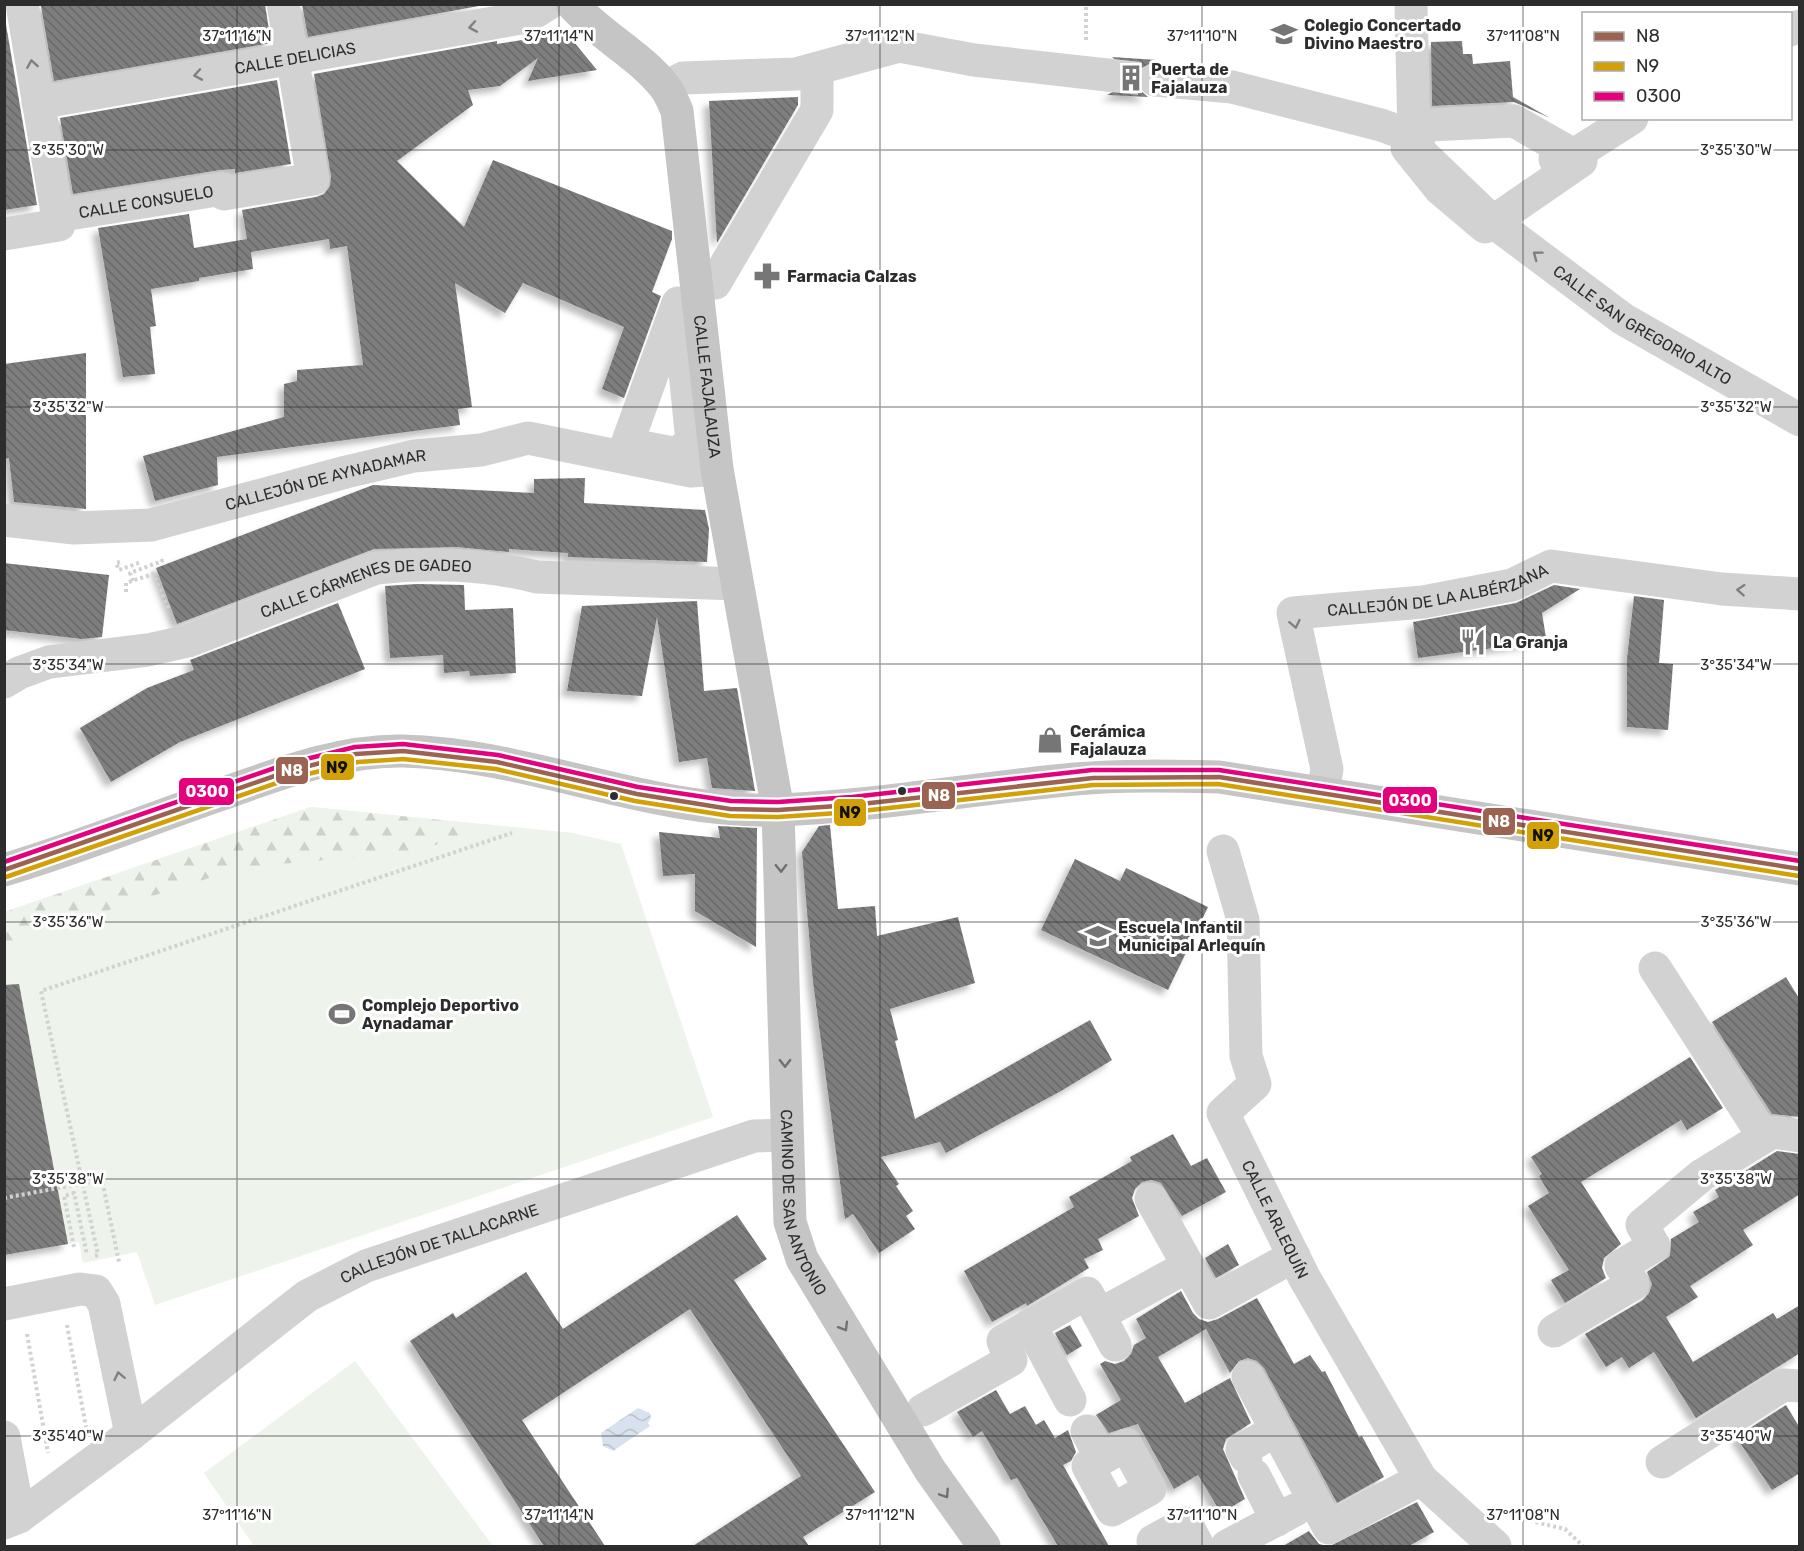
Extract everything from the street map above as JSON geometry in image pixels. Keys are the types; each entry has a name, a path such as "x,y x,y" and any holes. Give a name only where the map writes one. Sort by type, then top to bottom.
{"main road":[{"name":"CALLE FAJALAUZA","path":"572,4 588,22 656,76 666,87 679,120 717,469 778,810"},
{"path":"4,870 295,768 367,753 402,752 476,758 694,804 778,810 1127,776 1218,777 1800,869"},
{"name":"CAMINO DE SAN ANTONIO","path":"778,810 790,1221 802,1259 930,1470 984,1546"}],"street":[{"path":"22,4 38,103 64,220"},
{"path":"283,4 292,58"},
{"name":"CALLE DELICIAS","path":"38,103 527,17 548,4"},
{"path":"1411,4 1414,137"},
{"path":"666,87 683,78 796,74 899,46 974,60 1107,75"},
{"name":"CALLE CONSUELO","path":"4,234 64,220 223,191 313,179 292,58"},
{"path":"698,285 715,283 817,110 817,70"},
{"path":"1155,80 1232,87 1307,108 1381,125 1414,137"},
{"path":"1488,217 1515,193 1523,178 1556,159 1574,154 1629,120"},
{"path":"1414,137 1429,125 1514,121 1574,154 1581,161 1488,217"},
{"name":"CALLE SAN GREGORIO ALTO","path":"1414,137 1407,148 1440,189 1485,227 1488,217 1623,319 1800,420"},
{"name":"CALLEJÓN DE AYNADAMAR","path":"4,520 74,528 151,525 414,456 481,450 528,438 637,453 691,471 717,469"},
{"name":"CALLE CÁRMENES DE GADEO","path":"4,682 19,673 49,662 148,651 188,641 376,568 408,564 510,570 537,577 737,584"},
{"name":"CALLEJÓN DE LA ALBÉRZANA","path":"1323,792 1327,769 1293,613 1434,600 1512,585 1551,566 1722,589 1800,594"},
{"name":"CALLE ARLEQUÍN","path":"1222,852 1243,920 1246,1056 1255,1084 1222,1113 1294,1256 1420,1479 1495,1546"},
{"path":"1655,968 1764,1137"},
{"path":"1554,1331 1633,1284 1621,1266 1654,1246 1642,1225 1702,1175 1773,1132 1800,1136"},
{"name":"CALLEJÓN DE TALLACARNE","path":"12,1520 132,1434 307,1296 366,1266 754,1136 787,1135"},
{"path":"1151,1199 1209,1303 1294,1256"},
{"path":"923,1410 1011,1359 1003,1341 1030,1325 1080,1313 1188,1266"},
{"path":"15,1314 80,1289 96,1292 104,1304 132,1434"},
{"path":"1080,1313 1116,1345"},
{"path":"1030,1325 1070,1400"},
{"path":"1248,1377 1329,1528 1420,1479"},
{"path":"1662,1462 1783,1385 1800,1386"},
{"path":"1227,1546 1286,1515 1250,1466 1242,1450 1276,1430"},
{"name":"CALLEJÓN DE TALLACARNE","path":"4,1437 12,1520"},
{"path":"1094,1445 1126,1445 1150,1489 1150,1523 1186,1523 1198,1546"}],"path":[{"path":"122,561 116,563 119,570 144,560"},
{"path":"133,581 130,573 147,567"},
{"path":"126,592 126,583 153,574 170,613"},
{"path":"74,1246 64,1196 74,1193 87,1258 98,1255 41,991 512,833"},
{"path":"4,1198 102,1180 119,1262"},
{"path":"15,1314 49,1460"},
{"path":"66,1318 86,1428"},
{"path":"1510,1516 1565,1529 1583,1546"}],"green space":[{"name":"Complejo Deportivo Aynadamar","path":"311,807 573,833 621,844 713,1117 155,1305 137,1252 83,1263 79,1242 5,1255 4,912"},
{"path":"311,807 490,825 416,852 244,867 5,943 5,912"},
{"path":"355,1361 493,1546 254,1546 204,1473"}],"water":[{"path":"638,1408 650,1413 651,1418 648,1423 650,1426 613,1451 603,1446 601,1433"}],"building":[{"path":"49,4 265,4 271,43 54,81 41,6"},
{"path":"302,4 490,4 308,37"},
{"path":"4,13 37,205 4,210"},
{"path":"574,32 569,36 597,70 528,81 538,58 500,86 468,90 473,105 397,161 464,227 493,160 672,231 672,239 652,292 661,296 624,398 602,389 624,327 523,283 505,313 455,283 472,407 458,409 460,425 217,457 218,485 155,501 143,456 284,417 284,384 297,381 297,370 363,365 347,246 330,249 329,239 251,252 253,269 151,289 156,326 150,327 155,374 123,377 98,228 189,214 194,248 247,239 242,210 316,197 324,194 330,186 331,176 314,74 497,41 497,44"},
{"path":"1462,41 1463,54 1472,54 1473,64 1510,61 1513,97 1550,118 1514,102 1432,106 1431,42"},
{"path":"1112,57 1157,60 1140,69 1136,78 1138,88 1148,97 1107,95 1122,87 1125,78 1124,67"},
{"path":"277,80 291,164 235,173 235,169 220,170 73,194 60,118"},
{"path":"798,97 798,105 717,243 709,101"},
{"path":"86,353 86,509 14,502 9,458 4,459 4,364"},
{"path":"585,478 584,503 705,510 709,529 707,562 568,557 568,553 509,549 509,552 457,547 374,549 177,624 156,568 373,485 534,493 534,479"},
{"path":"4,563 109,575 102,637 82,639 4,630"},
{"path":"464,585 465,610 513,608 516,673 470,676 469,671 444,673 443,655 390,658 385,586"},
{"path":"1554,585 1580,589 1542,613 1546,638 1524,644 1418,658 1413,622 1516,603"},
{"path":"1634,596 1664,600 1659,663 1673,664 1668,730 1627,727 1627,659"},
{"path":"697,601 704,691 737,688 755,791 712,788 707,758 679,762 657,617 642,696 567,691 582,606"},
{"path":"338,603 365,669 180,742 111,782 80,728 147,688 194,670 190,660"},
{"path":"830,825 838,909 875,906 877,936 958,917 975,983 890,1009 898,1040 895,1041 915,1119 1090,1020 1112,1060 1061,1091 946,1153 940,1142 881,1157 899,1184 896,1186 913,1211 906,1216 915,1229 879,1253 853,1214 845,1219 813,982 802,852 819,826"},
{"path":"718,826 757,828 756,947 695,911 695,874 663,876 659,832 720,838"},
{"path":"1075,859 1120,881 1126,868 1208,907 1168,990 1041,930"},
{"path":"1786,977 1800,1000 1800,1117 1772,1114 1712,1022"},
{"path":"19,984 68,1244 4,1255 4,985"},
{"path":"1690,1057 1723,1108 1687,1130 1681,1120 1581,1182 1621,1244 1604,1258 1602,1268 1606,1278 1565,1303 1551,1280 1569,1270 1528,1206 1549,1193 1539,1176 1542,1174 1531,1157"},
{"path":"1173,1134 1191,1166 1207,1158 1226,1192 1182,1216 1161,1183 1152,1180 1142,1182 1135,1189 1132,1198 1139,1216 1098,1239 1103,1250 1084,1259 1089,1268 1027,1306 1026,1303 992,1322 964,1271 1074,1207 1069,1197 1132,1161 1130,1157"},
{"path":"1777,1151 1800,1154 1800,1194 1743,1230 1753,1245 1690,1286 1698,1297 1666,1317 1693,1362 1773,1313 1777,1319 1800,1305 1800,1353 1696,1418 1654,1352 1629,1368 1622,1357 1606,1367 1585,1334 1643,1300 1652,1284 1647,1272 1670,1256 1671,1239 1699,1222 1693,1212 1719,1197 1715,1190"},
{"path":"737,1215 767,1259 734,1280 875,1492 803,1537 809,1546 693,1546 801,1476 690,1309 522,1420 605,1546 544,1546 410,1341 453,1313 456,1318 526,1272 563,1329"},
{"path":"1228,1244 1239,1265 1216,1278 1205,1258"},
{"path":"1181,1291 1193,1313 1199,1319 1208,1322 1257,1298 1294,1364 1310,1355 1322,1372 1325,1371 1359,1437 1362,1436 1384,1477 1337,1503 1264,1368 1257,1361 1248,1358 1239,1361 1230,1373 1206,1329 1158,1357 1185,1403 1230,1378 1251,1423 1226,1439 1223,1449 1245,1499 1221,1513 1198,1475 1174,1489 1138,1424 1109,1433 1096,1415 1121,1400 1100,1364 1105,1361 1115,1364 1124,1361 1131,1354 1134,1345 1146,1338 1136,1319"},
{"path":"1070,1325 1082,1346 1067,1355 1055,1333"},
{"path":"996,1390 1010,1414 1025,1406 1036,1425 1044,1420 1055,1438 1068,1430 1076,1452 1071,1461 1063,1465 1109,1546 1058,1546 1017,1478 1011,1480 982,1431 973,1437 957,1412"},
{"path":"1786,1405 1800,1428 1800,1473 1772,1490 1736,1437"},
{"path":"1417,1502 1434,1532 1409,1546 1330,1546"},
{"path":"1309,1531 1319,1544 1327,1546 1283,1546"}],"tunnel":[{"path":"1107,75 1155,80"}],"transit line":[{"name":"0300","path":"4,862 286,764 355,747 403,744 498,755 638,787 731,801 778,802 852,797 1092,770 1219,770 1800,861"},
{"name":"N8","path":"4,870 289,771 356,754 403,751 497,762 637,794 730,809 778,810 852,805 1093,778 1219,777 1800,869"},
{"name":"N9","path":"6,877 291,778 358,762 403,759 496,769 635,801 730,816 778,817 853,812 1093,785 1218,784 1799,876"}],"place":[{"name":"Colegio Concertado Divino Maestro","path":"1284,34"},
{"name":"Puerta de Fajalauza","path":"1131,78"},
{"name":"Farmacia Calzas","path":"767,276"},
{"name":"La Granja","path":"1473,642"},
{"name":"Cerámica Fajalauza","path":"1050,740"},
{"name":"Escuela Infantil Municipal Arlequín","path":"1098,936"},
{"name":"Complejo Deportivo Aynadamar","path":"342,1014"}]}
